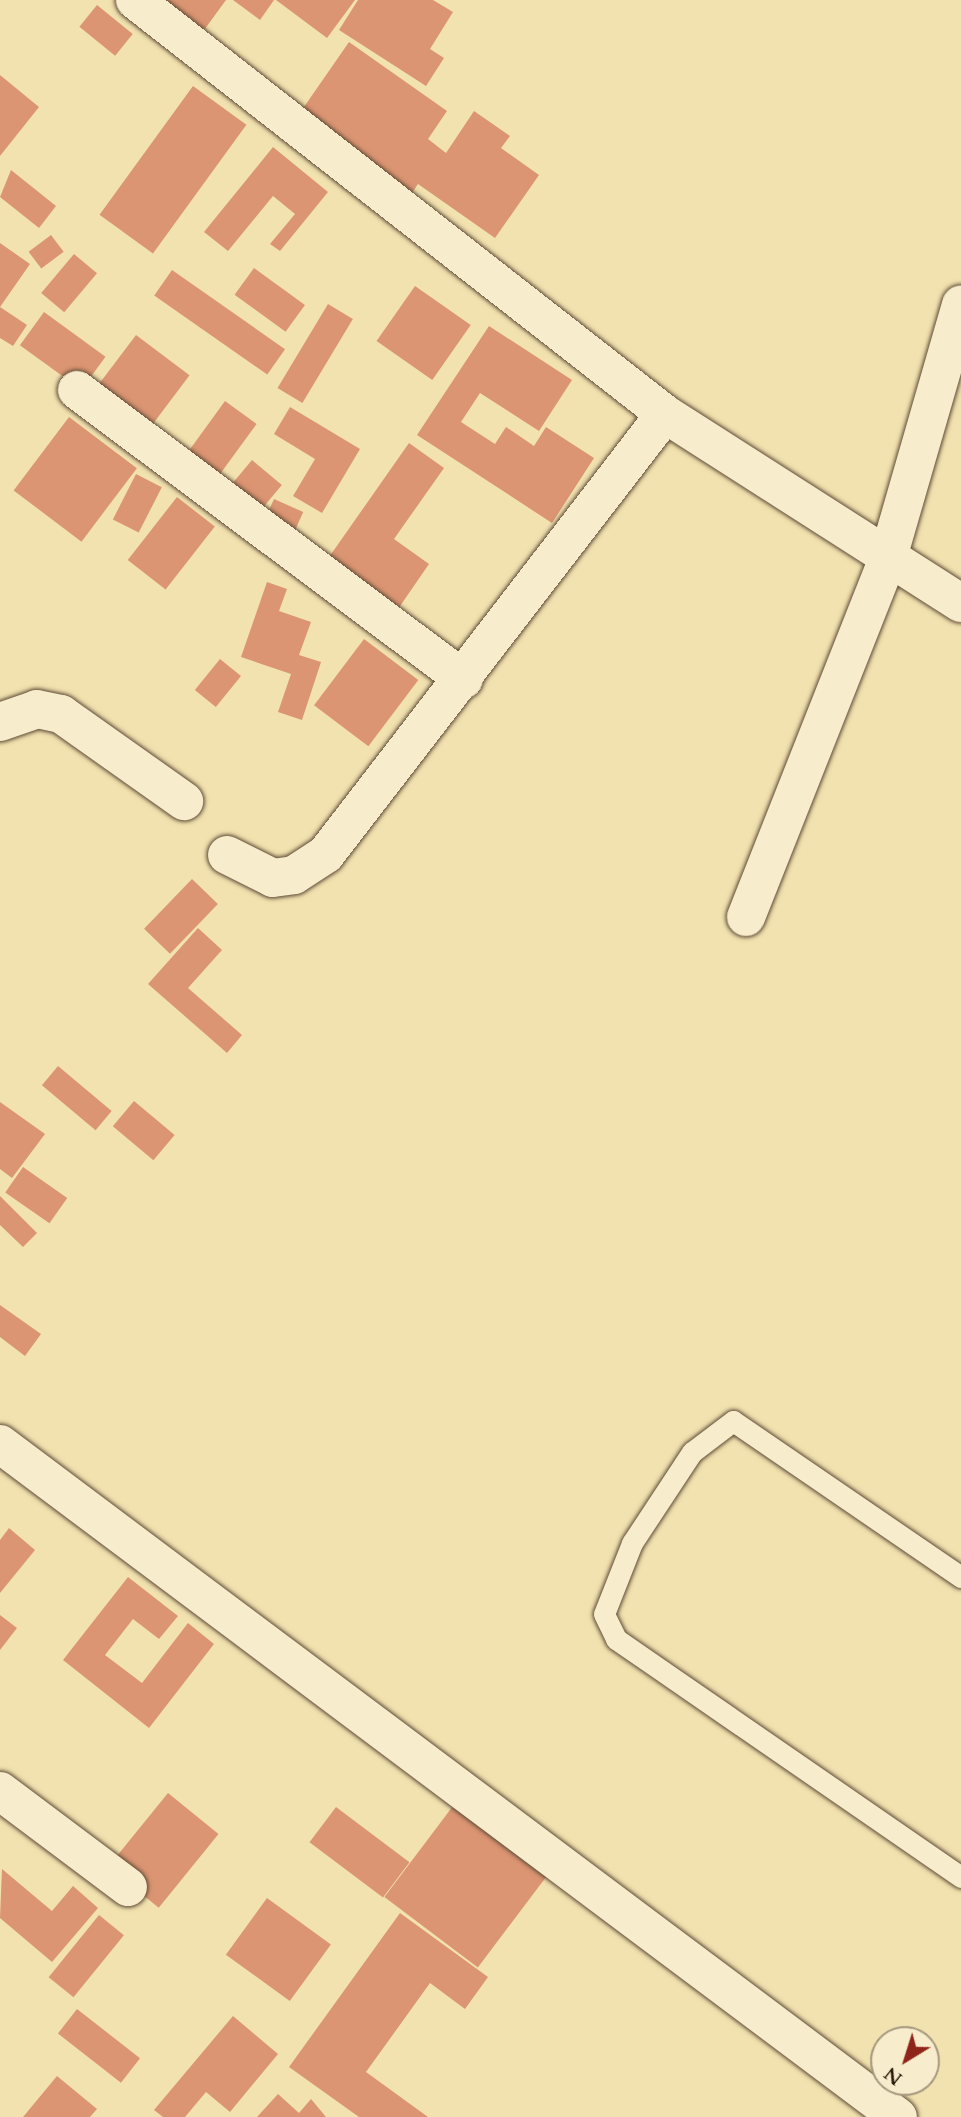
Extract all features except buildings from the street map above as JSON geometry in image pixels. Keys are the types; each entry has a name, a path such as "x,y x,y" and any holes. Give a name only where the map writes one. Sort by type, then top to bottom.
{"street":[{"path":"135,0 665,414 887,561 961,603"},
{"path":"746,917 887,561 961,304"},
{"path":"77,390 464,679"},
{"path":"227,855 273,878 294,875 326,854 464,679 665,414"},
{"path":"0,722 37,709 61,715 184,802"},
{"path":"0,1444 898,2117"},
{"path":"0,1791 128,1886"}],"lane":[{"path":"961,1577 733,1421 692,1452 632,1543 604,1615 616,1639 961,1877"}]}
